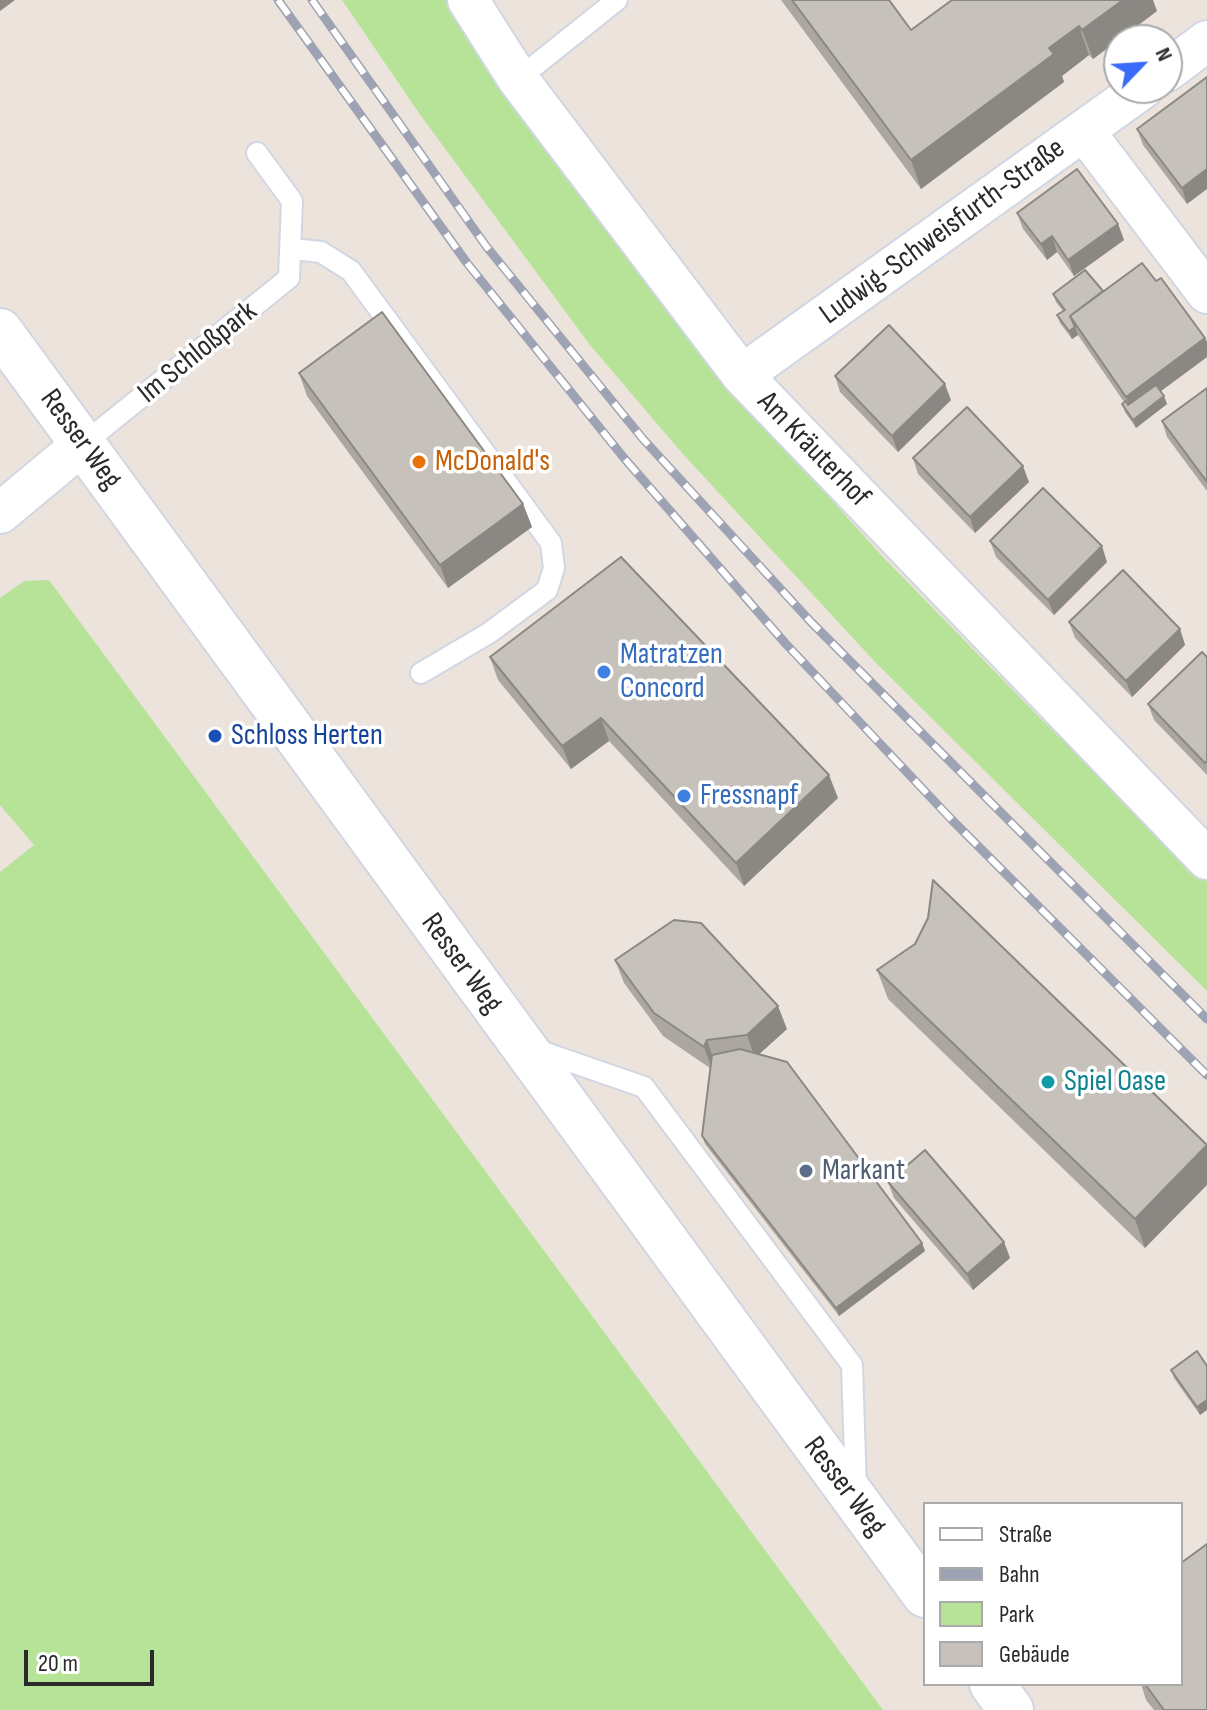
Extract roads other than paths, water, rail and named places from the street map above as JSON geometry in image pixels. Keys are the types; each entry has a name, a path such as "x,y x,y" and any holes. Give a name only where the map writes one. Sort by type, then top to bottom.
{"main road":[{"name":"Resser Weg","path":"0,331 856,1506 923,1592"},
{"path":"993,1686 1011,1710"}],"street":[{"name":"Am Kräuterhof","path":"468,0 518,79 742,375 1207,859"},
{"path":"1183,59 1207,41"},
{"name":"Ludwig-Schweisfurth-Straße","path":"742,375 1121,104"},
{"path":"1084,131 1207,293"},
{"name":"Im Schloßpark","path":"0,513 83,444"}],"lane":[{"path":"518,79 617,0"},
{"name":"Im Schloßpark","path":"83,444 289,278 292,201 257,153"},
{"path":"292,249 321,252 351,271 551,543 554,568 547,590 489,633 421,673"},
{"path":"520,1045 644,1087 852,1365 856,1506"}],"railway":[{"path":"278,0 467,263 624,458 786,644 952,820 1207,1075"},
{"path":"312,0 486,246 643,439 811,622 1207,1019"}],"place":[{"name":"McDonald's","path":"419,462"},
{"name":"Matratzen Concord","path":"604,672"},
{"name":"Schloss Herten","path":"215,736"},
{"name":"Fressnapf","path":"684,796"},
{"name":"Spiel Oase","path":"1048,1082"},
{"name":"Markant","path":"806,1171"}]}
